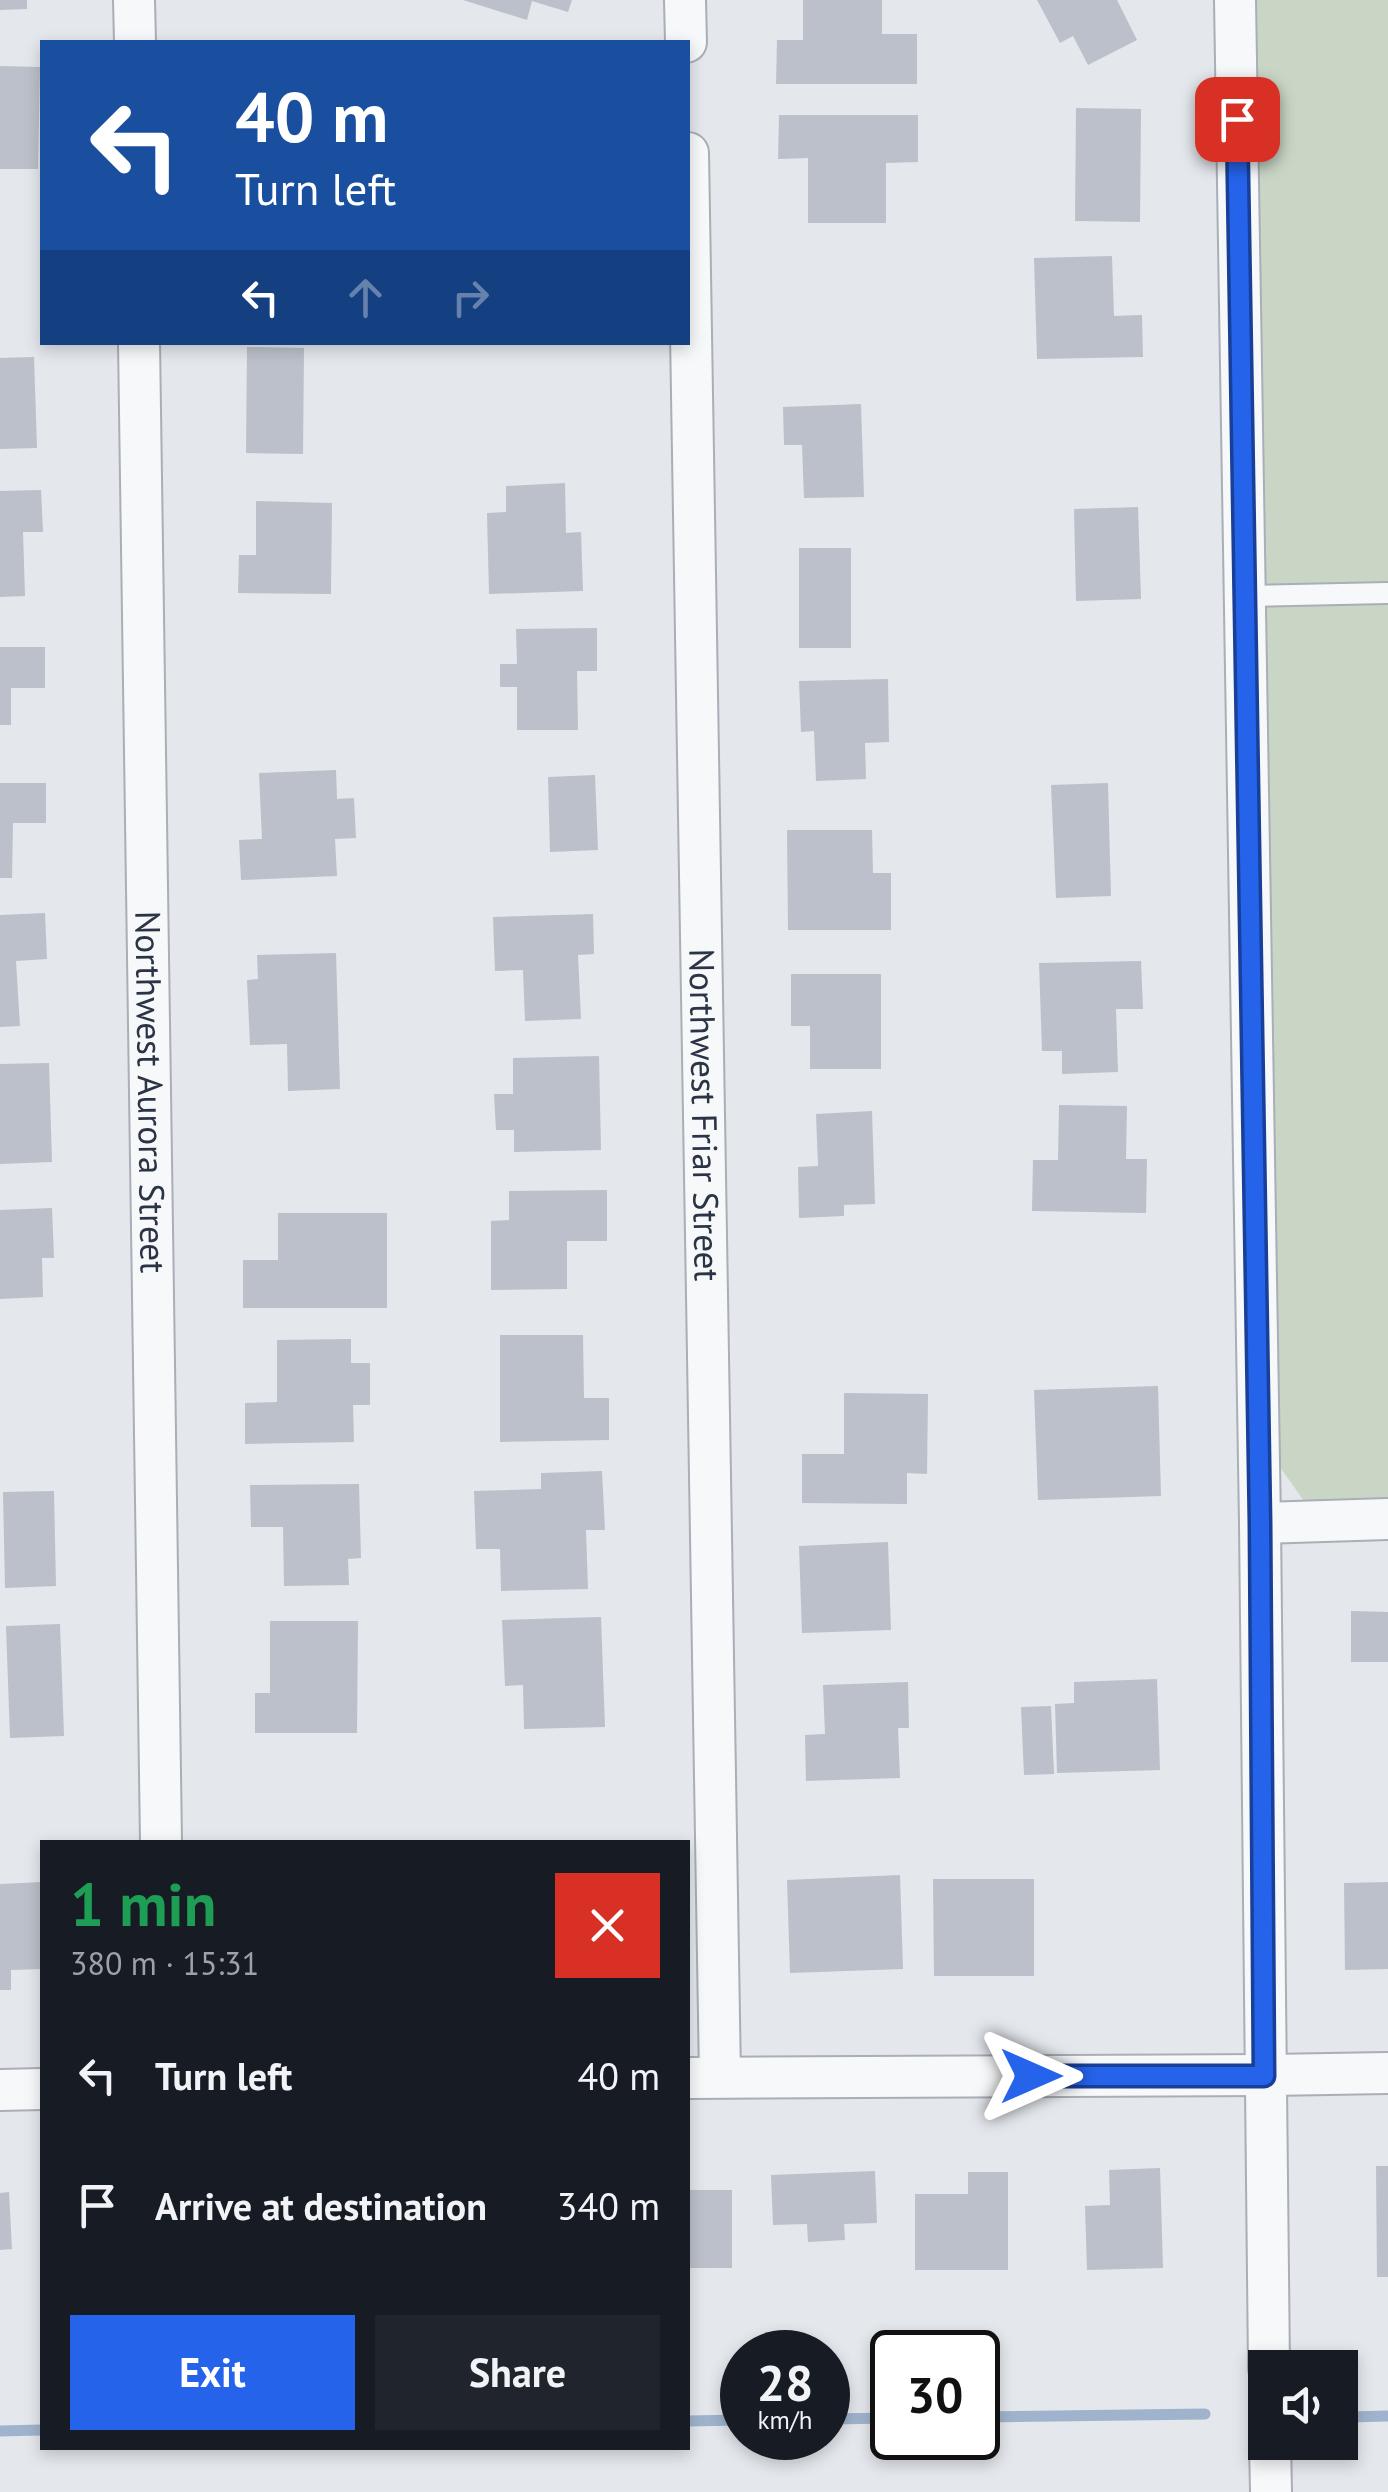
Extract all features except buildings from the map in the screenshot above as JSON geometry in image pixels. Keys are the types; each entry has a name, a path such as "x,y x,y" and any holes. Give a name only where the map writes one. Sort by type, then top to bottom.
{"street":[{"path":"134,0 135,40"},
{"path":"685,0 686,40"},
{"path":"1235,0 1260,1523 1269,2350"},
{"name":"Northwest Aurora Street","path":"139,345 161,1840"},
{"name":"Northwest Friar Street","path":"690,345 704,2078"},
{"path":"1260,1523 1388,1519"},
{"path":"704,2078 1388,2073"},
{"path":"0,2090 40,2088"},
{"path":"1270,2460 1271,2492"}],"lane":[{"path":"1245,596 1388,593"}],"green space":[{"path":"1254,0 1388,0 1388,1503 1338,1505 1304,1501 1280,1467 1271,1359"}],"waterway":[{"path":"1000,2417 1205,2414"},
{"path":"1358,2417 1388,2416"},
{"path":"850,2419 870,2418"},
{"path":"690,2421 720,2420"},
{"path":"0,2431 40,2430"}],"route":[{"path":"1031,2076 1264,2076 1260,1523 1237,119"}]}
